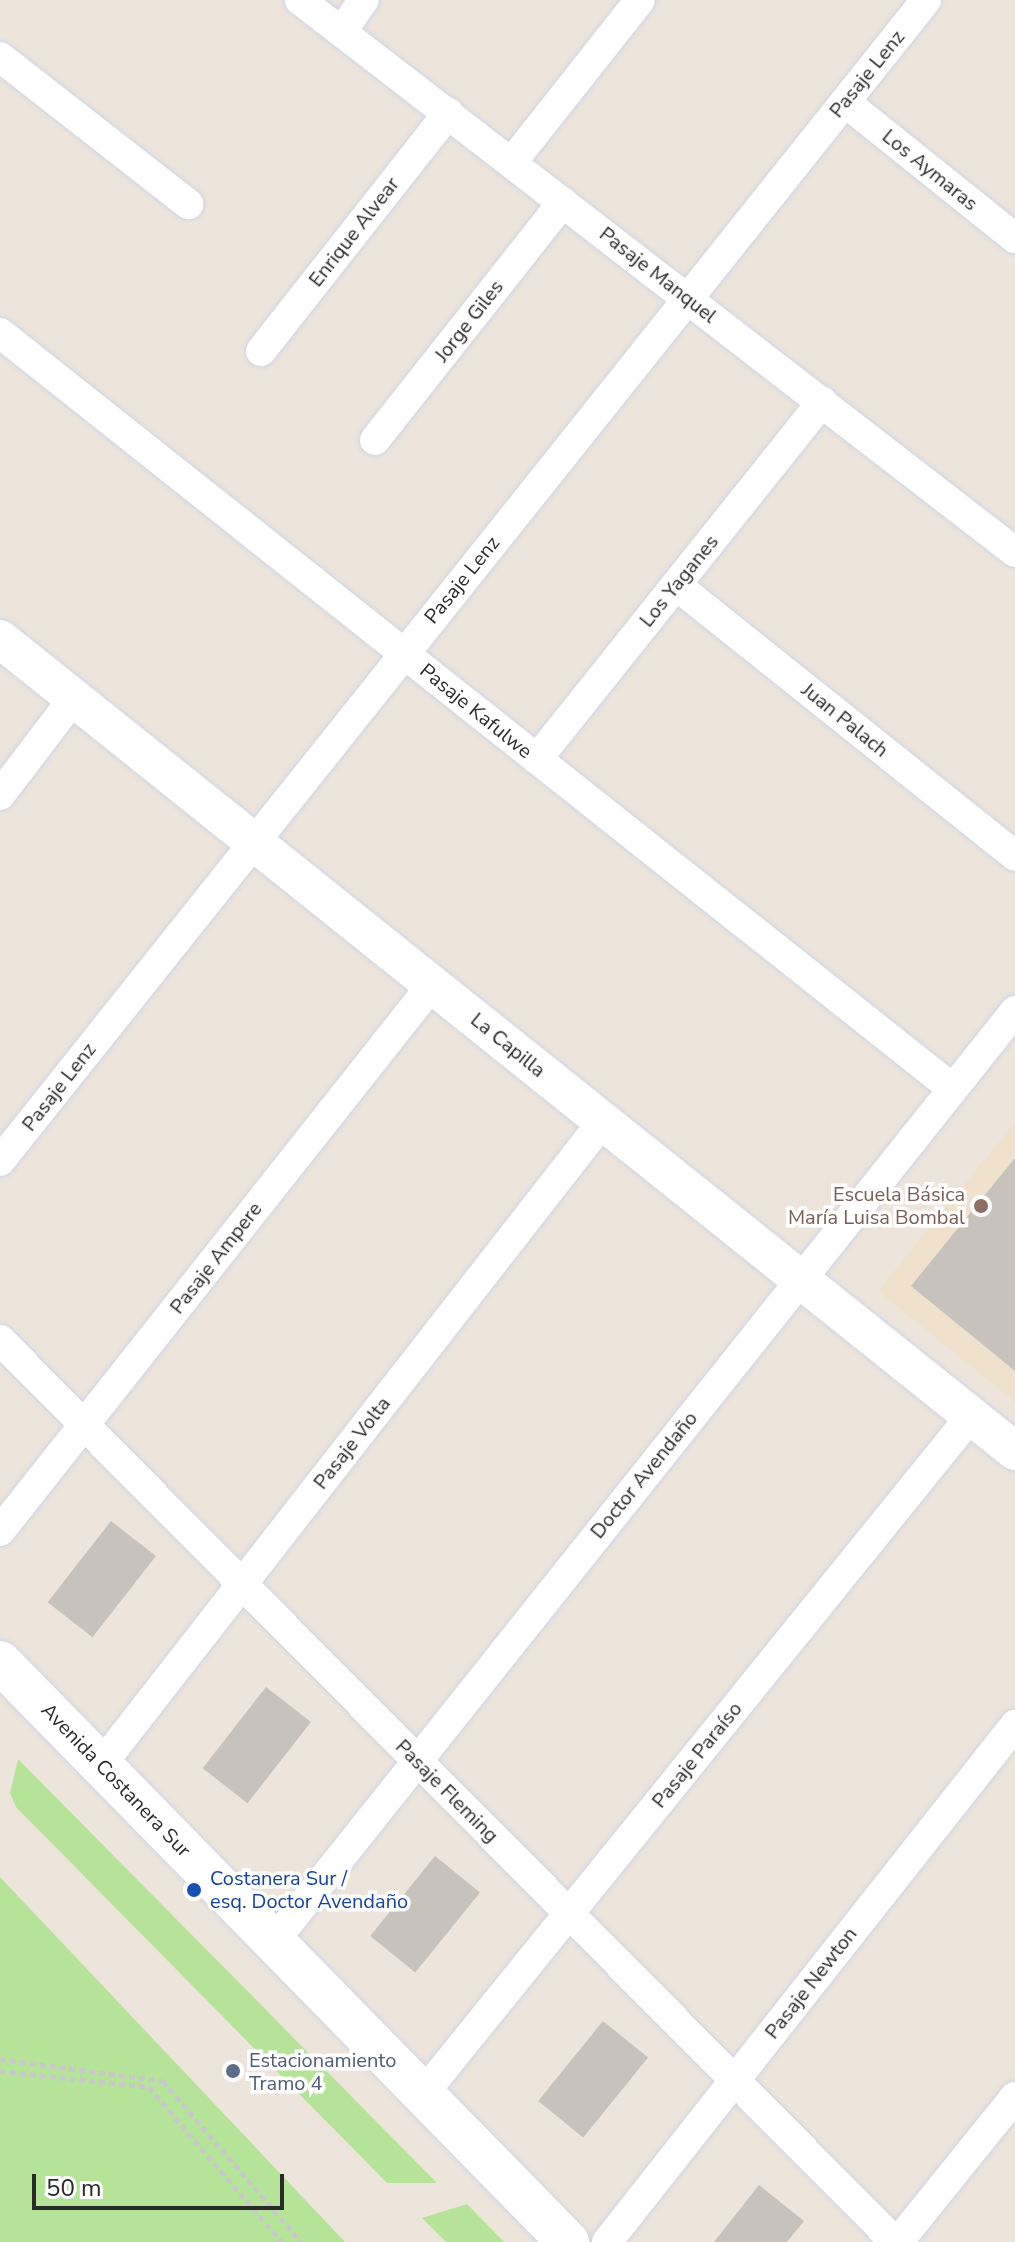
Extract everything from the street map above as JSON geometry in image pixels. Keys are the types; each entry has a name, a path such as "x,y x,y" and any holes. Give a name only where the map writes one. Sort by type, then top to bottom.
{"main road":[{"name":"Avenida Costanera Sur","path":"0,1662 568,2242"}],"street":[{"name":"Pasaje Manquel","path":"300,0 1015,552"},
{"path":"342,31 364,0"},
{"path":"512,162 640,0"},
{"name":"Pasaje Lenz","path":"0,1161 926,0"},
{"path":"0,57 188,204"},
{"name":"Los Aymaras","path":"845,102 1015,238"},
{"name":"Enrique Alvear","path":"261,351 448,113"},
{"name":"Jorge Giles","path":"375,440 563,202"},
{"name":"Pasaje Kafulwe","path":"0,333 953,1089"},
{"name":"Los Yaganes","path":"537,759 822,402"},
{"name":"Juan Palach","path":"676,585 1015,856"},
{"name":"La Capilla","path":"0,639 1015,1451"},
{"path":"0,795 74,698"},
{"name":"Pasaje Ampere","path":"0,1531 432,985"},
{"name":"Doctor Avendaño","path":"274,1941 1015,1011"},
{"name":"Pasaje Volta","path":"101,1765 603,1121"},
{"name":"Pasaje Fleming","path":"0,1340 897,2242"},
{"name":"Pasaje Paraíso","path":"423,2094 971,1416"},
{"name":"Pasaje Newton","path":"607,2242 1015,1725"},
{"path":"897,2242 1015,2097"}],"path":[{"path":"0,2059 163,2081 301,2242"},
{"path":"0,2071 149,2087 282,2242"}],"shaded area":[{"name":"Escuela Básica María Luisa Bombal","path":"1015,1122 1015,1402 878,1291"}],"green space":[{"path":"18,1759 437,2183 387,2183 16,1807 10,1793"},
{"path":"0,1877 345,2242 0,2242"},
{"path":"467,2204 504,2242 446,2242 422,2218"}],"building":[{"path":"1015,1158 1015,1371 911,1286"},
{"path":"111,1521 156,1556 93,1637 48,1602"},
{"path":"266,1687 311,1722 248,1803 203,1768"},
{"path":"435,1856 480,1893 415,1973 370,1936"},
{"path":"603,2021 648,2058 583,2138 538,2101"},
{"path":"759,2185 804,2221 787,2242 714,2242"}],"place":[{"name":"Escuela Básica María Luisa Bombal","path":"981,1206"},
{"name":"Costanera Sur / esq. Doctor Avendaño","path":"194,1890"},
{"name":"Estacionamiento Tramo 4","path":"233,2071"}]}
